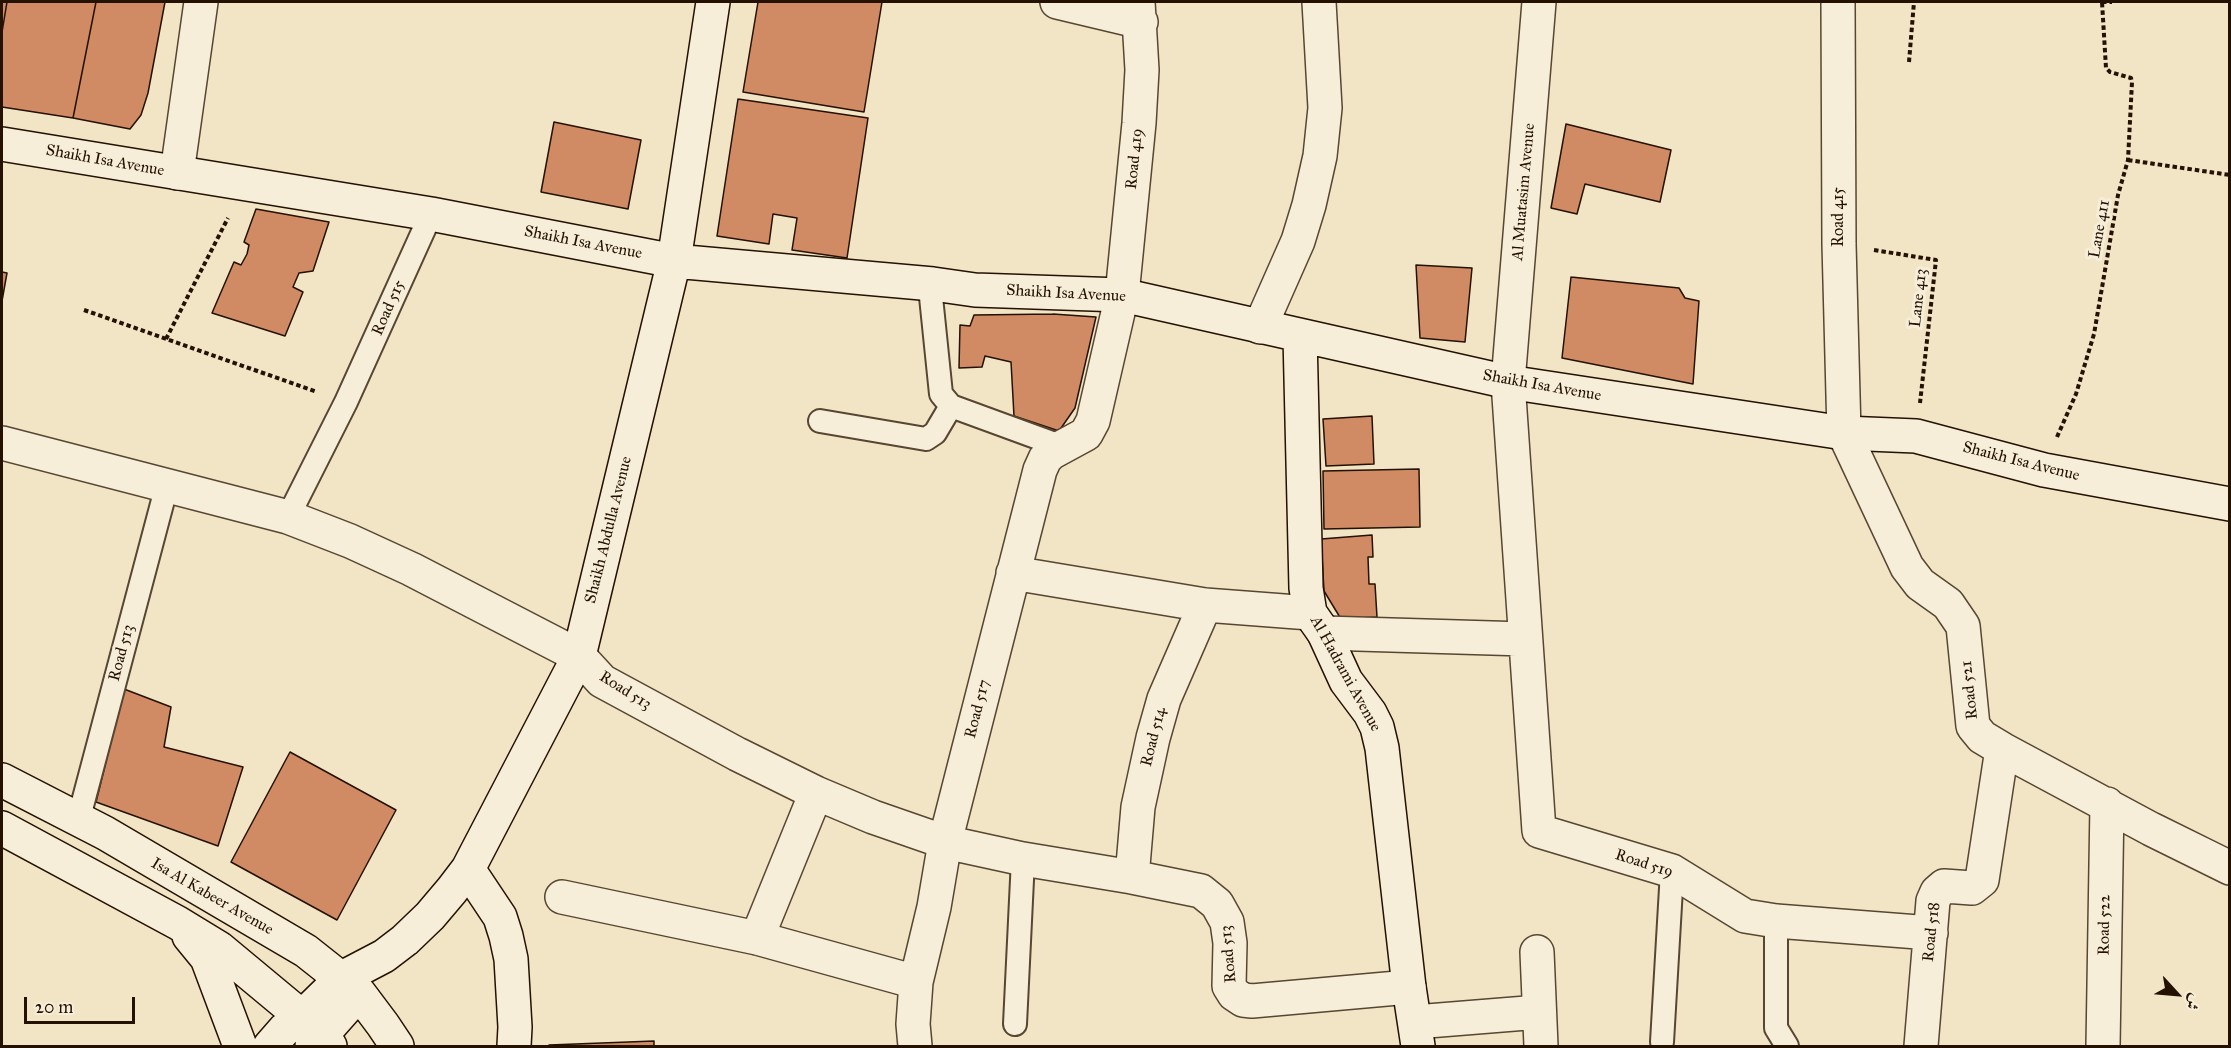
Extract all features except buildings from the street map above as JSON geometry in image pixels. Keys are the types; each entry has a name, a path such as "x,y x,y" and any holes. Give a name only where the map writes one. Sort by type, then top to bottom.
{"street":[{"path":"177,173 201,2"},
{"name":"Shaikh Abdulla Avenue","path":"270,1047 284,1030 316,1037 350,986 430,916 468,869 579,656 674,261 713,2"},
{"name":"Road 419","path":"1057,2 1139,12 1142,70 1139,123 1122,295"},
{"path":"1260,327 1298,241 1320,156 1325,108 1319,2"},
{"name":"Al Muatasim Avenue","path":"1508,382 1539,2"},
{"name":"Road 415","path":"1838,2 1839,244 1844,433"},
{"name":"Shaikh Isa Avenue","path":"2,144 431,214 674,261 933,284 975,290 1122,295 1508,382 1844,433 1916,436 2044,470 2229,504"},
{"name":"Road 517","path":"915,1047 916,982 934,907 945,842 1040,470 1051,453 1086,434 1093,421 1122,295"},
{"name":"Al Hadrami Avenue","path":"1300,336 1306,588 1317,623 1346,681 1373,720 1382,748 1416,1034"},
{"name":"Road 519","path":"1508,382 1539,831 1672,871 1745,916 1776,921 1931,933"},
{"name":"Road 521","path":"1844,433 1906,567 1920,584 1948,604 1963,626 1973,726 1982,737 2151,829 2229,868"},
{"name":"Road 513","path":"2,443 288,517 350,541 411,569 579,656 602,681 737,754 816,793 873,817 945,842 1023,859 1201,891 1217,904 1227,922 1230,943 1229,986 1234,994 1243,1000 1409,987"},
{"path":"1013,573 1317,623 1525,639"},
{"name":"Road 514","path":"1132,877 1138,807 1153,738 1164,699 1205,605"},
{"name":"Road 518","path":"1922,1047 1933,901 1937,892 1944,886 1972,888 1982,880 2002,749"},
{"name":"Isa Al Kabeer Avenue","path":"2,780 105,833 296,945 350,986 383,1024 397,1047"},
{"path":"757,938 816,793"},
{"name":"Road 522","path":"2103,1047 2107,804"},
{"path":"2,828 178,923 219,948 316,1037"},
{"path":"468,869 500,917 506,936 511,959 514,1047"},
{"path":"562,897 757,938 916,982"},
{"path":"178,923 207,958 240,1047"},
{"path":"1537,952 1541,1047"},
{"path":"1416,1034 1539,1012"}],"lane":[{"name":"Road 515","path":"288,517 346,402 431,214"},
{"path":"933,284 931,297 941,394 951,406 1063,447"},
{"path":"820,421 927,439 935,433 951,406"},
{"name":"Road 513","path":"78,821 167,485"},
{"path":"1015,1024 1023,859"},
{"path":"1662,1042 1672,871"},
{"path":"1776,921 1776,1028 1787,1047"}],"path":[{"path":"1910,62 1914,2"},
{"path":"2102,2 2112,2"},
{"name":"Lane 411","path":"2044,470 2076,394 2094,334 2118,195 2128,160 2132,82 2131,78 2110,72 2106,68 2102,2"},
{"path":"2128,160 2229,175"},
{"path":"166,339 244,185"},
{"name":"Lane 413","path":"1839,244 1935,260 1916,436"},
{"path":"84,310 346,402"}]}
